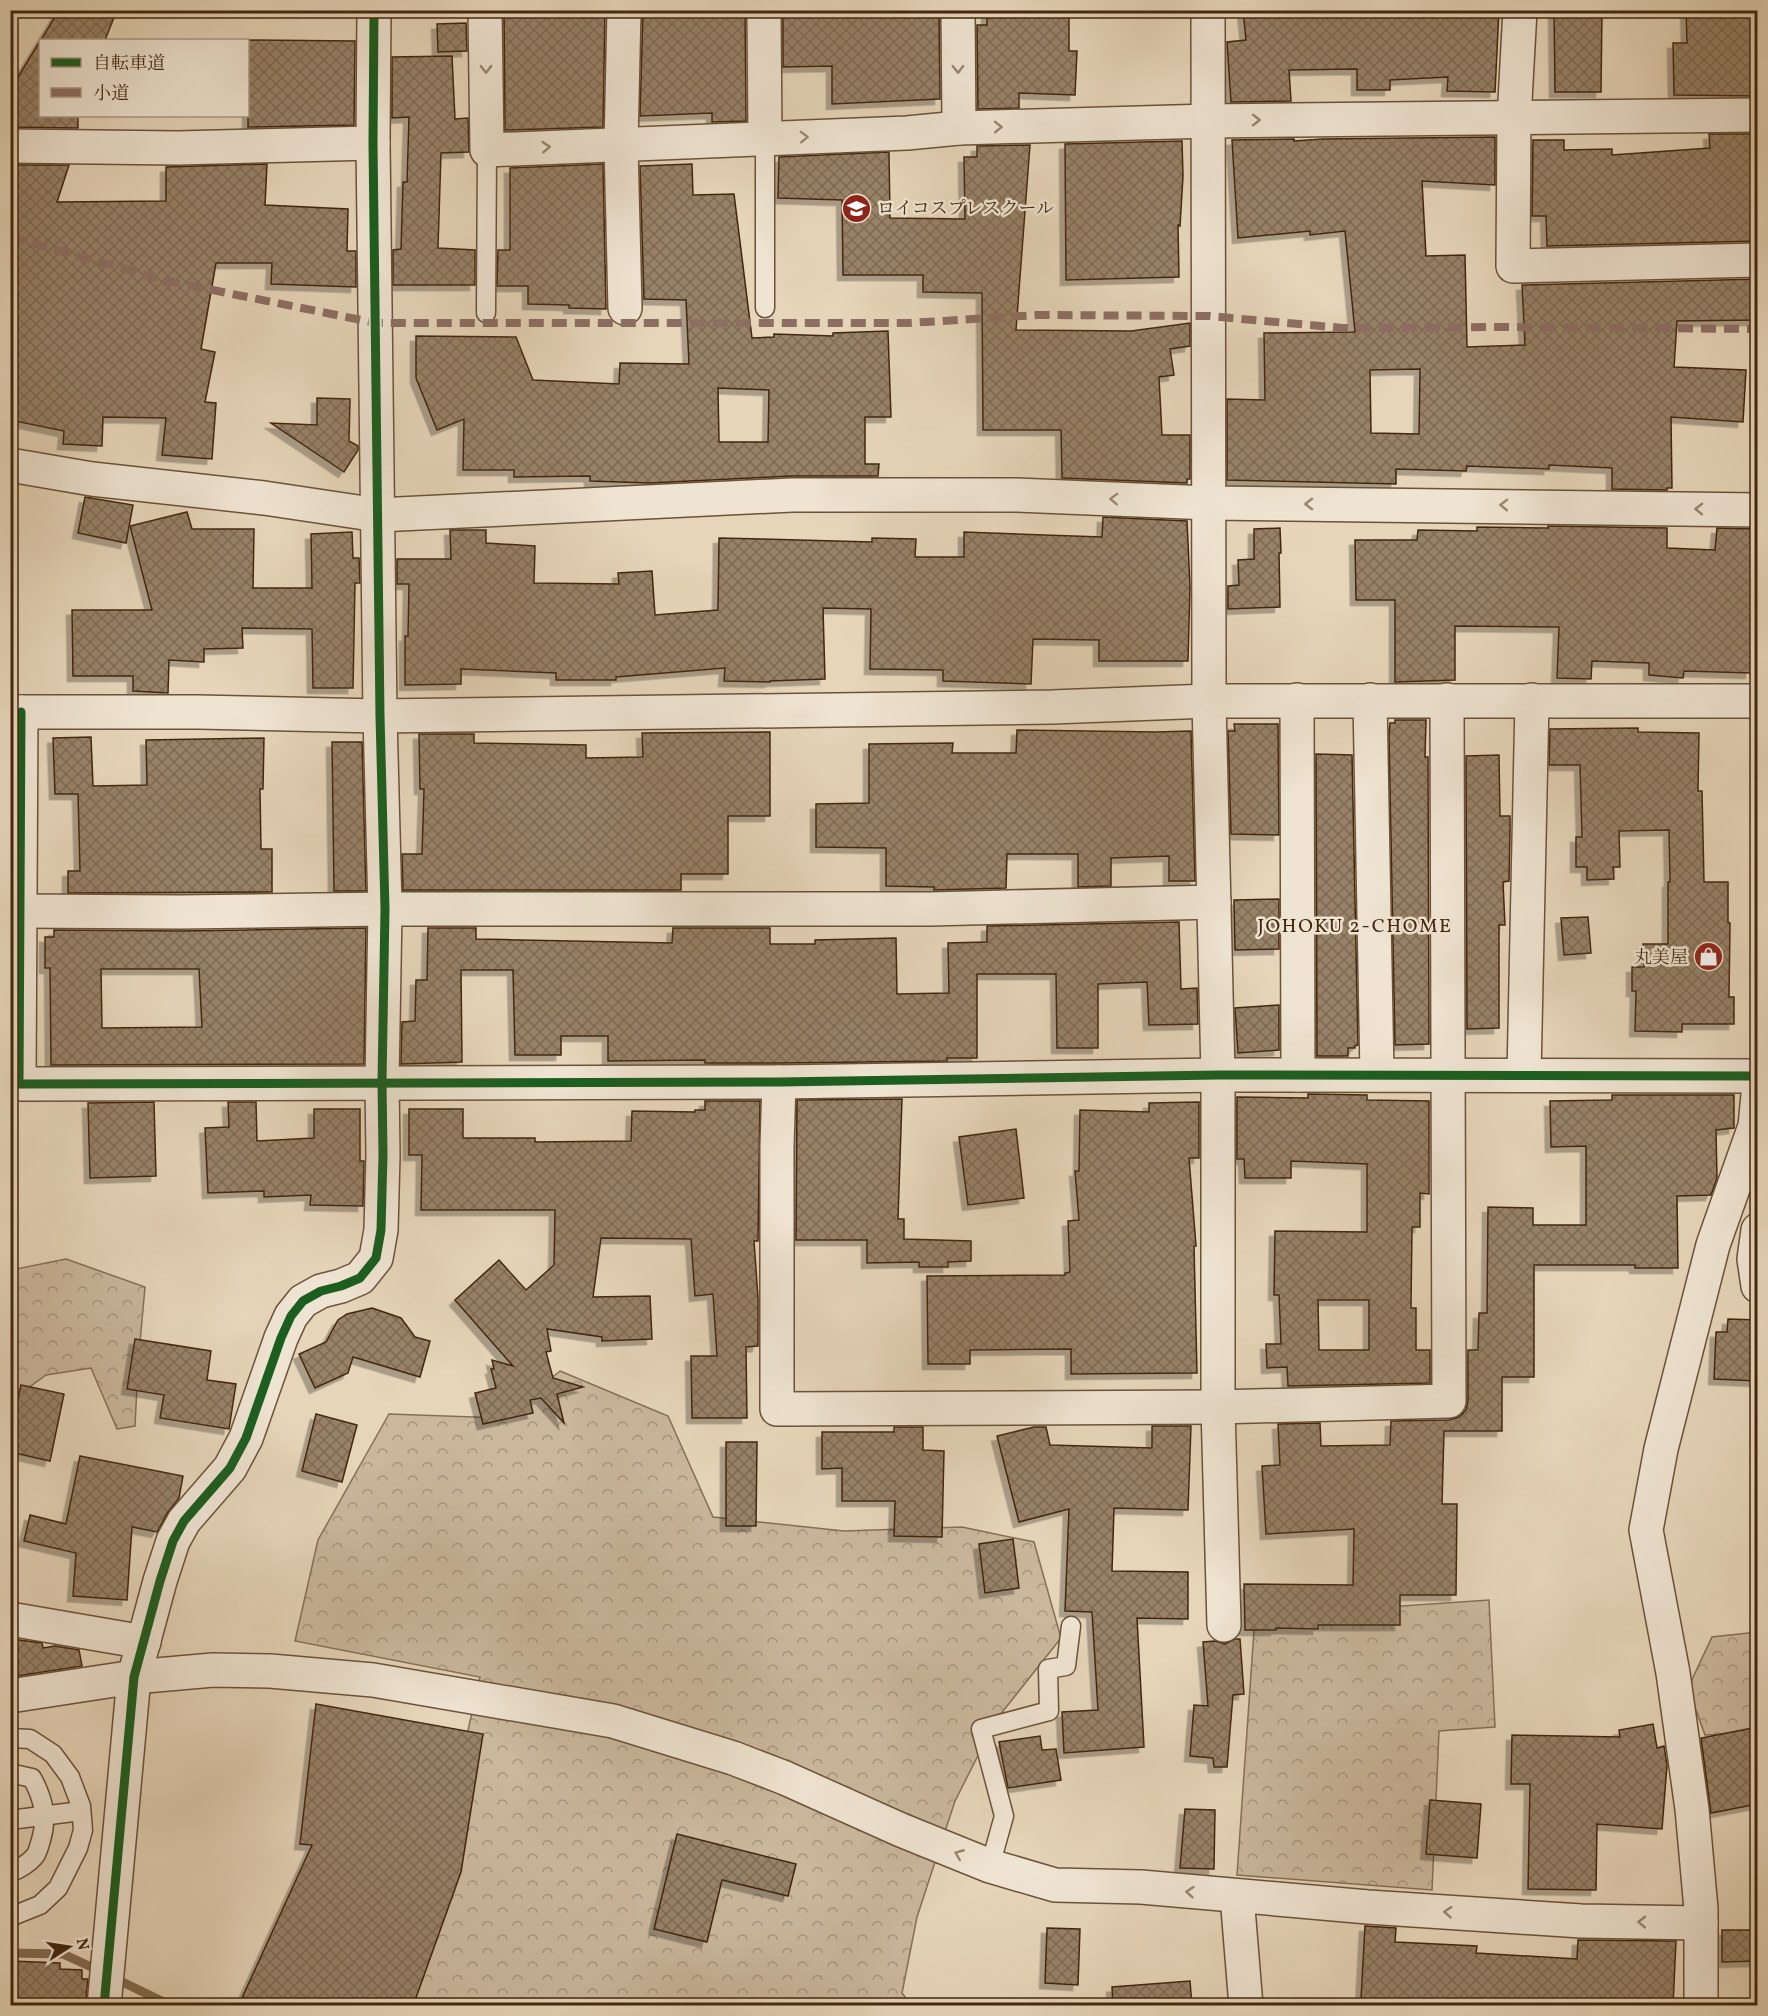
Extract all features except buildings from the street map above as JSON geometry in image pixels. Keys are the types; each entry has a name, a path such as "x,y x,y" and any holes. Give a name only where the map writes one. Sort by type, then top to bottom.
{"street":[{"path":"104,1999 134,1677 159,1581 173,1541 184,1521 230,1468 246,1438 291,1316 303,1301 360,1278 376,1258 381,1230 385,909 380,716 373,143 374,10"},
{"path":"485,10 487,150 907,133 959,128 1209,120 1758,115"},
{"path":"624,10 621,145 625,308"},
{"path":"764,10 765,139"},
{"path":"958,10 959,128"},
{"path":"1208,10 1209,701 1218,1075 1218,1407 1224,1625"},
{"path":"1520,10 1514,119 1513,266 1758,260"},
{"path":"10,146 178,148 373,143"},
{"path":"10,465 92,479 264,498 378,515 792,495 1016,495 1210,503 1758,510"},
{"path":"1297,700 1298,1075"},
{"path":"1758,701 1297,700 1052,707 380,716 198,712 16,712 20,911 15,1084 779,1082 1218,1075 1758,1076"},
{"path":"1370,700 1377,1075"},
{"path":"779,1082 777,1409 1218,1407 1449,1401 1447,700"},
{"path":"1524,1075 1532,700"},
{"path":"20,911 930,909 1215,902"},
{"path":"1701,2006 1701,1923 1692,1809 1675,1684 1646,1530 1661,1449 1713,1245 1757,1126"},
{"path":"1758,1230 1754,1259 1758,1287"},
{"path":"10,1619 144,1642"},
{"path":"10,1696 134,1677 213,1670 270,1671 372,1680 613,1720 733,1758 990,1866 1055,1885 1141,1887 1368,1907 1569,1920 1701,1923"},
{"path":"1237,1896 1246,2006"}],"lane":[{"path":"765,139 765,308"},
{"path":"486,313 487,150"},
{"path":"990,1866 1004,1816 981,1729 1049,1711 1048,1669 1066,1666 1071,1626"},
{"path":"10,1738 30,1739 53,1754 70,1777 81,1811 83,1830 78,1848 58,1888 40,1905 10,1917"},
{"path":"10,1775 32,1778 42,1797 45,1816 45,1828 36,1855 25,1866 10,1873"},
{"path":"10,1820 81,1811"}],"green space":[{"path":"66,1259 145,1287 135,1426 117,1429 91,1368 46,1375 16,1397 11,1426 11,1270"},
{"path":"560,1371 668,1416 713,1517 844,1531 962,1527 1034,1542 1061,1638 996,1720 955,1801 917,1917 902,1993 912,2006 390,2005 444,1837 480,1677 295,1641 318,1540 389,1414 502,1418"},
{"path":"1489,1600 1495,1727 1439,1731 1432,1890 1237,1875 1255,1616"},
{"path":"1757,1632 1757,1733 1705,1735 1688,1688 1712,1637"}],"waterway":[{"path":"10,1953 63,1954 100,1971"},
{"path":"112,1977 172,2006"}],"marked path":[{"path":"10,237 168,281 376,323 909,323 1037,315 1209,316 1343,328 1758,329"}],"cycle path":[{"path":"104,2006 134,1677 173,1541 184,1521 230,1468 246,1438 291,1316 303,1301 321,1291 360,1278 376,1258 381,1230 385,909 380,716 373,143 374,10"},
{"path":"21,712 19,1084 779,1082 1218,1075 1758,1076"}],"place":[{"name":"ロイコスプレスクール","path":"856,208"},
{"name":"丸美屋","path":"1709,957"}],"district":[{"name":"JOHOKU 2-CHOME","path":"1355,925"}]}
